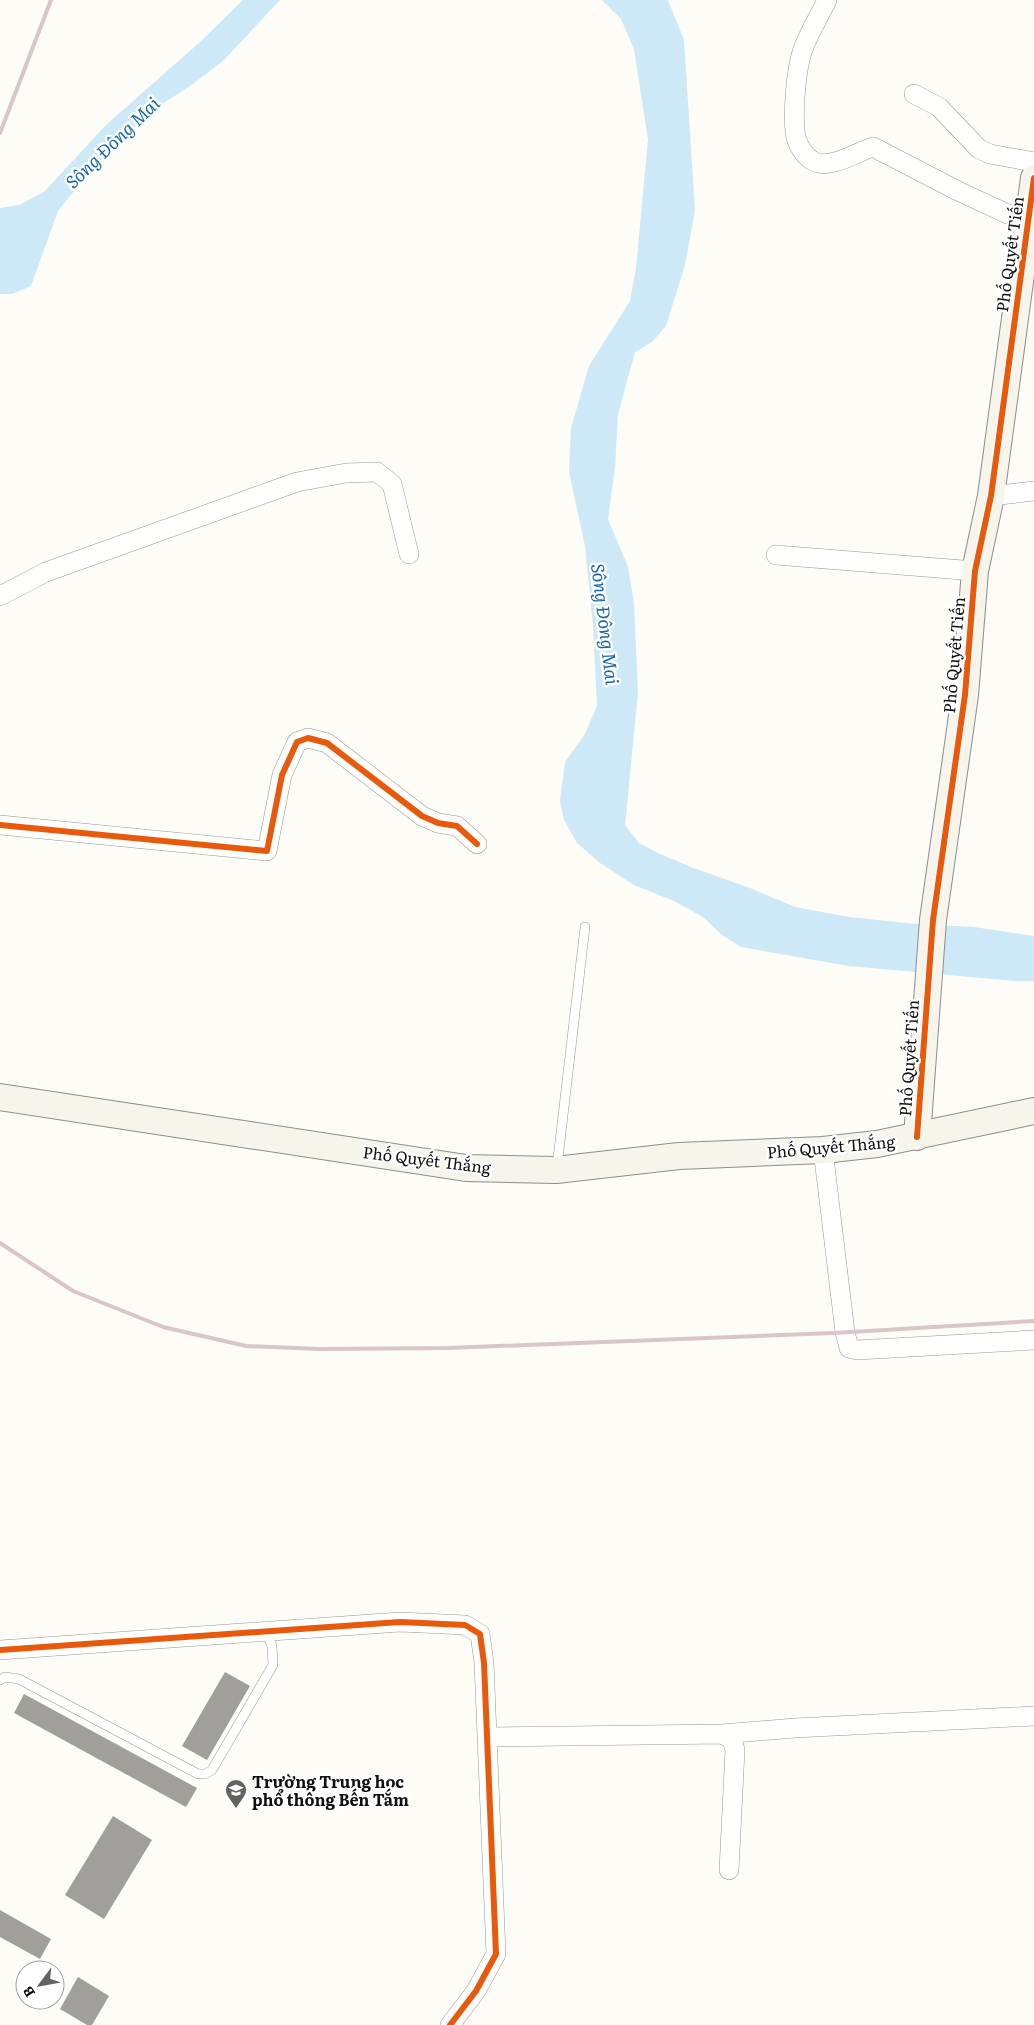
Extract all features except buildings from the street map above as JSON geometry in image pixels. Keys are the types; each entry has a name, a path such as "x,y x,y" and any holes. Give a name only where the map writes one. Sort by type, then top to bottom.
{"main road":[{"name":"Phố Quyết Tiến","path":"917,1137 933,920 965,695 975,571 991,496 1027,223 1034,184"},
{"name":"Phố Quyết Thắng","path":"0,1097 466,1168 556,1170 679,1156 823,1150 877,1144 1034,1111"}],"street":[{"path":"827,0 802,51 795,132 800,149 816,162 832,164 856,152 873,147 958,191 1027,223"},
{"path":"914,94 939,107 979,149 990,154 1034,162"},
{"path":"0,596 46,572 288,486 346,473 377,472 392,484 409,554"},
{"path":"991,496 1034,491"},
{"path":"776,555 975,571"},
{"path":"0,825 267,851 285,767 296,742 308,738 327,743 416,812 438,823 457,826 477,844"},
{"path":"823,1150 845,1332 849,1348 858,1350 1034,1340"},
{"path":"0,1650 400,1622 465,1625 480,1634 484,1663 496,1954 476,1991 450,2025"},
{"path":"487,1737 722,1734 795,1728 1034,1716"},
{"path":"722,1734 732,1739 735,1750 729,1870"}],"lane":[{"path":"556,1170 585,927"},
{"path":"0,1680 5,1678 19,1679 198,1774 205,1774 212,1770 273,1665 272,1646 266,1632"}],"water":[{"name":"Sông Đông Mai","path":"243,0 280,0 224,60 193,84 150,112 86,176 58,211 31,286 12,294 0,294 0,208 19,205 44,192 106,125 200,42"},
{"name":"Sông Đông Mai","path":"602,0 668,0 684,40 695,211 685,265 666,326 652,342 635,352 618,414 615,467 608,519 628,567 634,603 638,692 625,825 639,843 658,853 795,907 849,917 916,924 974,927 1034,936 1034,981 1015,981 849,966 741,947 722,935 703,917 674,901 634,885 600,863 577,843 564,820 560,801 565,762 585,734 597,706 593,625 585,546 569,472 571,428 589,366 630,301 636,268 648,140 634,49 621,19"}],"railway":[{"path":"0,133 51,0"},
{"path":"0,1243 73,1291 163,1327 246,1346 319,1349 449,1348 834,1333 1034,1321"}],"cycle path":[{"path":"917,1137 933,920 965,695 975,571 991,496 1034,178"},
{"path":"0,825 267,851 282,775 297,742 308,738 327,743 422,816 438,823 457,826 477,844"},
{"path":"0,1650 400,1622 465,1625 480,1634 484,1663 496,1954 476,1991 450,2025"}],"place":[{"name":"Trường Trung học phổ thông Bến Tắm","path":"236,1809"}]}
